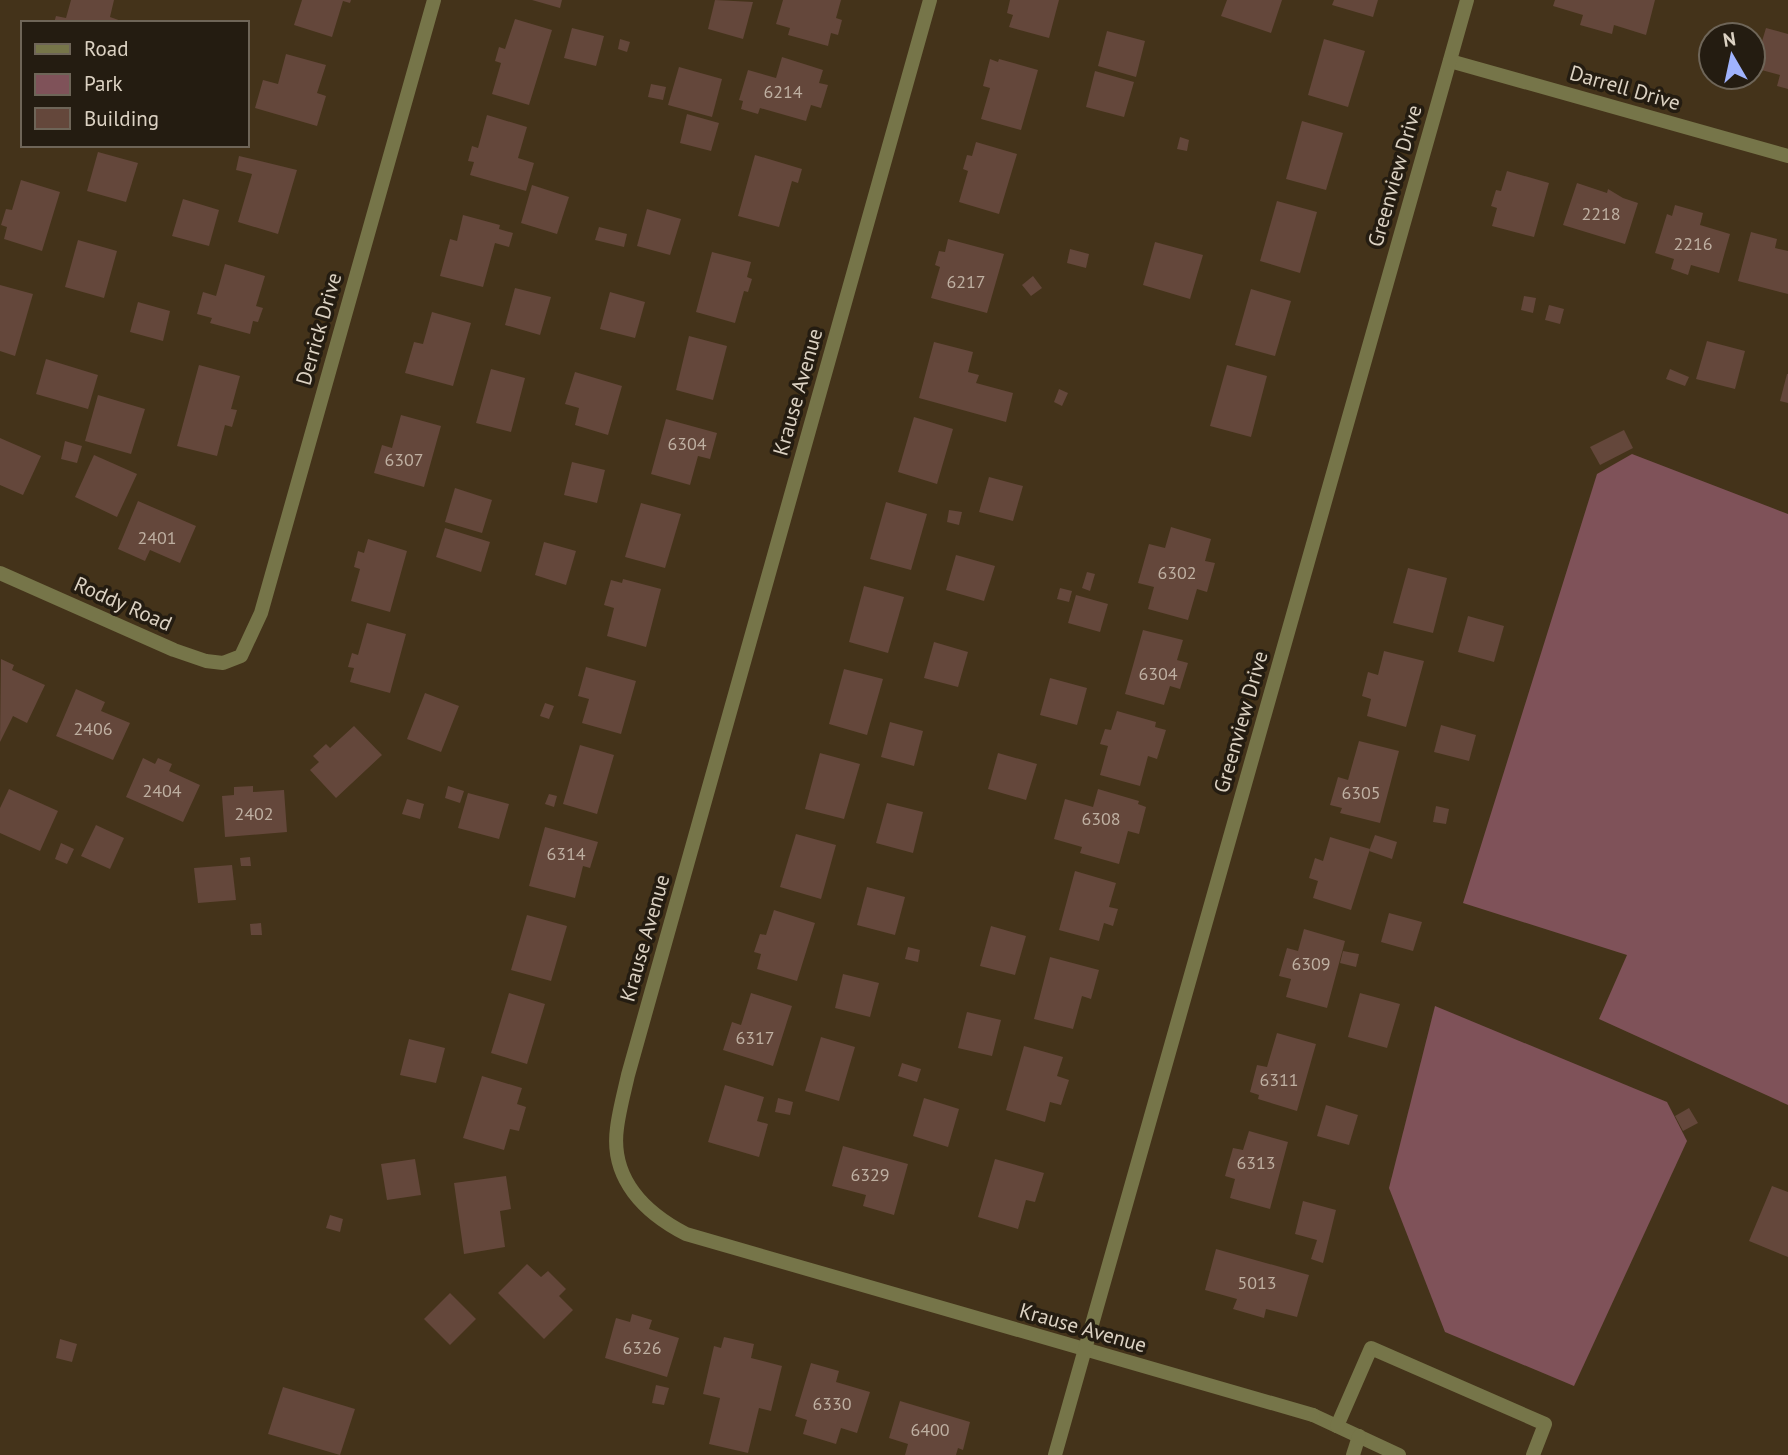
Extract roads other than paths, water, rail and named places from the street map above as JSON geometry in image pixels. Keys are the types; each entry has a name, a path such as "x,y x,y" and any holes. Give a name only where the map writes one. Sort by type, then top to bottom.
{"street":[{"name":"Derrick Drive","path":"232,661 241,656 261,613 434,0"},
{"name":"Krause Avenue","path":"930,0 632,1062 617,1130 616,1150 623,1176 632,1194 647,1209 666,1224 686,1234 1313,1415 1399,1455"},
{"name":"Greenview Drive","path":"1055,1455 1467,0"},
{"name":"Darrell Drive","path":"1450,61 1788,156"},
{"name":"Roddy Road","path":"0,573 174,650 206,661 232,661"},
{"path":"1337,1426 1371,1349 1545,1424 1533,1455"},
{"path":"1353,1455 1359,1436"}]}
